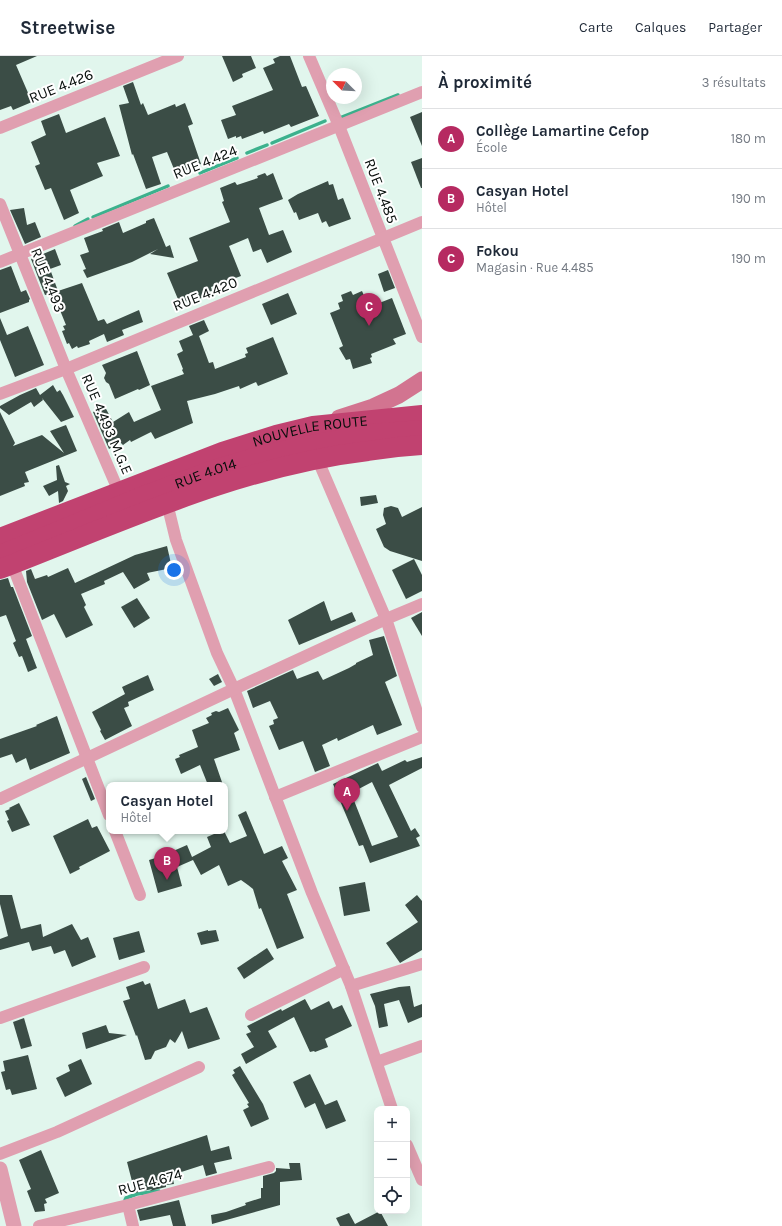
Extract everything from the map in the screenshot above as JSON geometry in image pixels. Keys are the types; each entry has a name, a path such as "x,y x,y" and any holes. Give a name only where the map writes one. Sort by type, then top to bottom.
{"highway":[{"name":"NOUVELLE ROUTE","path":"0,538 222,452 276,435 313,426 422,415"},
{"name":"RUE 4.014","path":"4,563 146,496 216,469 295,448 369,434 422,430"},
{"name":"NOUVELLE ROUTE","path":"4,563 167,503 267,470 317,458 386,448 422,445"}],"main road":[{"path":"313,426 373,407 399,395 422,380"}],"street":[{"name":"RUE 4.426","path":"0,128 178,56"},
{"name":"RUE 4.485","path":"309,56 339,126 422,337"},
{"name":"RUE 4.424","path":"0,262 422,92"},
{"name":"RUE 4.493","path":"0,204 66,369"},
{"name":"RUE 4.420","path":"0,394 66,369 422,222"},
{"name":"RUE 4.493 M.G.E","path":"66,369 119,492"},
{"path":"317,458 386,619 422,727"},
{"path":"167,503 176,540 216,652 234,688 312,893 351,986 391,1106"},
{"path":"4,563 106,808"},
{"path":"0,799 234,688 422,604"},
{"path":"275,797 422,737"},
{"path":"116,834 140,895"},
{"path":"351,986 422,964"},
{"path":"0,1018 144,968"},
{"path":"251,1015 344,969"},
{"path":"377,1062 422,1046"},
{"path":"0,1154 57,1132 199,1067"},
{"path":"410,1152 422,1180"},
{"name":"RUE 4.674","path":"39,1226 128,1205 270,1167"},
{"path":"0,1169 14,1226"},
{"path":"128,1205 133,1226"}],"building":[{"path":"0,56 37,56 16,65 32,102 13,110 11,106 0,110"},
{"path":"222,56 251,56 256,68 242,74 243,77 233,82"},
{"path":"280,56 290,56 302,87 306,86 319,116 291,127 289,124 264,134 263,131 242,139 241,136 236,138 236,136 228,139 221,120 236,115 232,106 273,90 263,68 275,63 273,59"},
{"path":"133,82 141,105 143,103 148,115 175,104 176,107 185,103 193,124 188,126 201,164 176,174 167,152 152,157 161,184 146,189 133,154 132,155 119,105 129,103 123,86"},
{"path":"422,112 422,146 410,117"},
{"path":"59,114 66,133 105,117 120,156 97,163 103,176 70,190 79,213 64,220 51,188 45,190 35,166 40,164 31,142 46,135 41,121"},
{"path":"422,158 422,188 421,188 411,162"},
{"path":"265,173 267,176 273,173 283,199 259,208 269,235 283,230 292,252 267,263 261,249 253,252 248,238 229,246 241,276 211,287 212,291 206,293 207,296 188,303 187,301 180,304 167,273 198,261 189,238 230,222 222,202 224,201 220,188 235,182 237,185 258,178 257,176"},
{"path":"328,181 329,185 333,184 338,200 343,198 351,219 329,227 326,221 322,223 318,213 299,220 296,212 294,213 288,200"},
{"path":"24,208 27,225 35,222 41,237 25,244 10,210"},
{"path":"154,218 166,247 170,245 174,258 150,254 158,249 132,262 87,278 83,270 86,269 80,255 89,252 84,238 103,231 102,229 119,222 123,233"},
{"path":"55,249 61,265 50,269 58,291 82,283 98,321 104,319 107,324 139,310 143,322 122,330 124,335 107,342 104,334 89,341 90,344 78,348 77,346 72,349 69,343 67,344 62,331 65,330 63,326 66,325 53,293 45,295 31,259"},
{"path":"11,266 21,292 26,290 30,299 29,302 0,313 0,270"},
{"path":"388,270 395,288 384,292 378,274"},
{"path":"351,291 353,295 362,291 369,307 392,298 406,334 393,339 396,344 371,354 372,357 370,358 372,363 353,369 350,359 346,360 339,348 343,346 330,313 340,309 338,303 343,301 341,295"},
{"path":"288,293 297,314 271,325 262,304"},
{"path":"0,318 7,335 28,326 44,365 15,377 0,340"},
{"path":"204,320 209,331 199,336 209,363 213,362 215,369 246,357 245,354 248,353 246,348 273,337 288,374 258,386 256,382 240,389 239,386 187,401 193,423 155,439 151,432 131,442 130,440 123,445 120,442 109,449 93,412 105,407 113,422 129,412 134,422 161,410 151,386 184,374 177,354 183,351 179,341 193,335 189,326"},
{"path":"137,351 150,385 115,399 109,384 104,378 106,373 102,365"},
{"path":"53,385 57,392 60,390 74,417 61,422 42,398 43,400 34,407 31,402 9,415 0,408 0,406 36,388 40,395"},
{"path":"0,412 15,443 13,446 42,435 64,453 50,431 66,425 77,451 25,472 29,482 24,483 25,486 0,496"},
{"path":"59,465 65,482 70,484 66,486 68,491 63,501 59,503 58,491 49,496 43,486 57,480 56,466"},
{"path":"376,495 378,503 361,506 360,497"},
{"path":"391,506 398,508 402,517 422,507 422,561 390,551 384,547 376,529 386,524 383,515 384,508"},
{"path":"167,546 172,568 147,573 150,580 134,589 123,572 104,581 105,584 81,594 86,605 84,607 93,625 66,638 54,614 42,620 27,582 26,571 31,569 35,579 47,575 48,577 68,568 75,583 135,555"},
{"path":"414,559 422,575 422,591 406,599 392,570"},
{"path":"8,578 32,636 26,639 37,668 28,672 22,656 19,657 13,643 16,641 6,615 0,617 0,580"},
{"path":"137,598 150,618 134,628 121,607"},
{"path":"324,601 331,621 352,612 356,621 299,645 288,620"},
{"path":"422,612 422,636 411,618"},
{"path":"384,636 397,676 385,682 402,725 377,735 373,725 338,741 337,738 322,745 330,766 315,772 303,741 279,750 269,726 274,724 273,720 278,718 270,701 253,708 247,691 293,670 297,679 318,671 323,680 373,655 369,640"},
{"path":"218,674 222,682 214,686 209,679"},
{"path":"148,675 154,690 128,702 129,706 124,708 132,726 105,740 92,712 125,694 122,687"},
{"path":"228,708 239,730 234,733 240,750 214,759 222,782 207,782 200,765 181,774 175,759 180,757 179,755 198,747 192,730 209,723 206,718 212,715 211,713 216,711 219,712"},
{"path":"57,716 70,753 30,770 26,758 16,763 12,754 0,758 0,739 37,726 36,725"},
{"path":"422,757 422,768 389,785 411,831 415,828 420,836 416,838 420,846 370,863 363,845 359,846 333,784 378,763 382,771 405,760 407,762","holes":["372,782 398,837 372,846 351,793"]},
{"path":"86,777 95,799 91,801 82,779"},
{"path":"19,803 30,825 12,832 7,821 9,820 5,811"},
{"path":"246,811 264,854 282,846 288,858 282,861 297,890 287,894 304,938 277,949 261,908 259,909 253,889 241,880 228,886 219,865 201,875 193,860 177,867 182,886 158,893 149,860 172,853 171,852 187,845 192,857 211,847 207,837 214,834 226,834 230,843 247,836 238,815"},
{"path":"88,819 92,828 97,826 110,851 79,867 80,869 70,874 53,836"},
{"path":"365,882 370,911 344,916 339,887"},
{"path":"0,895 12,895 21,929 41,924 43,937 72,924 81,940 88,937 96,957 72,967 65,950 54,954 51,946 32,951 29,942 0,950 0,939 8,936 0,904"},
{"path":"417,895 422,901 422,950 400,963 386,943 418,922 405,905"},
{"path":"208,930 216,930 219,941 201,945 197,933"},
{"path":"139,931 145,952 119,960 113,938"},
{"path":"267,948 274,959 244,979 237,968"},
{"path":"143,981 145,985 150,983 158,1009 185,999 190,1013 207,1007 220,1039 188,1049 182,1031 175,1043 170,1039 166,1047 155,1051 151,1059 145,1060 137,1035 136,1036 123,1001 130,999 126,987"},
{"path":"410,986 414,1007 422,1004 422,1017 408,1023 399,1000 384,1004 388,1026 379,1028 375,1006 370,994"},
{"path":"305,999 311,1010 329,1001 333,1009 342,1005 352,1026 325,1039 328,1047 315,1052 310,1052 294,1017 268,1031 277,1047 246,1064 241,1054 254,1047 246,1034 251,1032 247,1026"},
{"path":"24,1018 32,1046 21,1049 13,1022"},
{"path":"106,1025 109,1033 127,1035 86,1049 82,1033"},
{"path":"28,1055 37,1089 12,1095 10,1089 6,1090 1,1072 5,1071 3,1061"},
{"path":"81,1059 92,1084 65,1097 56,1078 70,1071 68,1065"},
{"path":"240,1066 263,1104 269,1119 251,1127 243,1110 249,1107 247,1104 249,1103 232,1075 235,1073 233,1070"},
{"path":"310,1074 325,1105 337,1100 346,1121 326,1129 315,1103 305,1108 293,1082"},
{"path":"207,1135 211,1151 229,1146 232,1159 214,1163 217,1173 206,1176 203,1165 172,1175 174,1184 166,1185 166,1187 150,1191 152,1189 135,1193 127,1162"},
{"path":"41,1150 59,1193 45,1199 47,1203 44,1204 45,1211 35,1212 27,1191 31,1189 19,1160"},
{"path":"289,1163 300,1163 302,1180 280,1182 280,1205 212,1224 211,1215 226,1212 246,1205 245,1203 261,1198 263,1176 274,1173 276,1168 290,1169"},
{"path":"179,1200 186,1226 173,1226 170,1215 140,1221 137,1210"},
{"path":"349,1213 355,1224 374,1214 382,1214 388,1226 340,1226 336,1218"}],"waterway":[{"path":"339,116 340,118 398,95"},
{"path":"272,143 325,121"},
{"path":"247,153 267,145"},
{"path":"200,173 237,158"},
{"path":"93,217 168,186"},
{"path":"75,226 88,219"},
{"path":"125,1200 126,1198 137,1194 159,1191"}],"place":[{"name":"Fokou","path":"369,326"},
{"name":"Collège Lamartine Cefop","path":"347,811"},
{"name":"Casyan Hotel","path":"167,880"}]}
